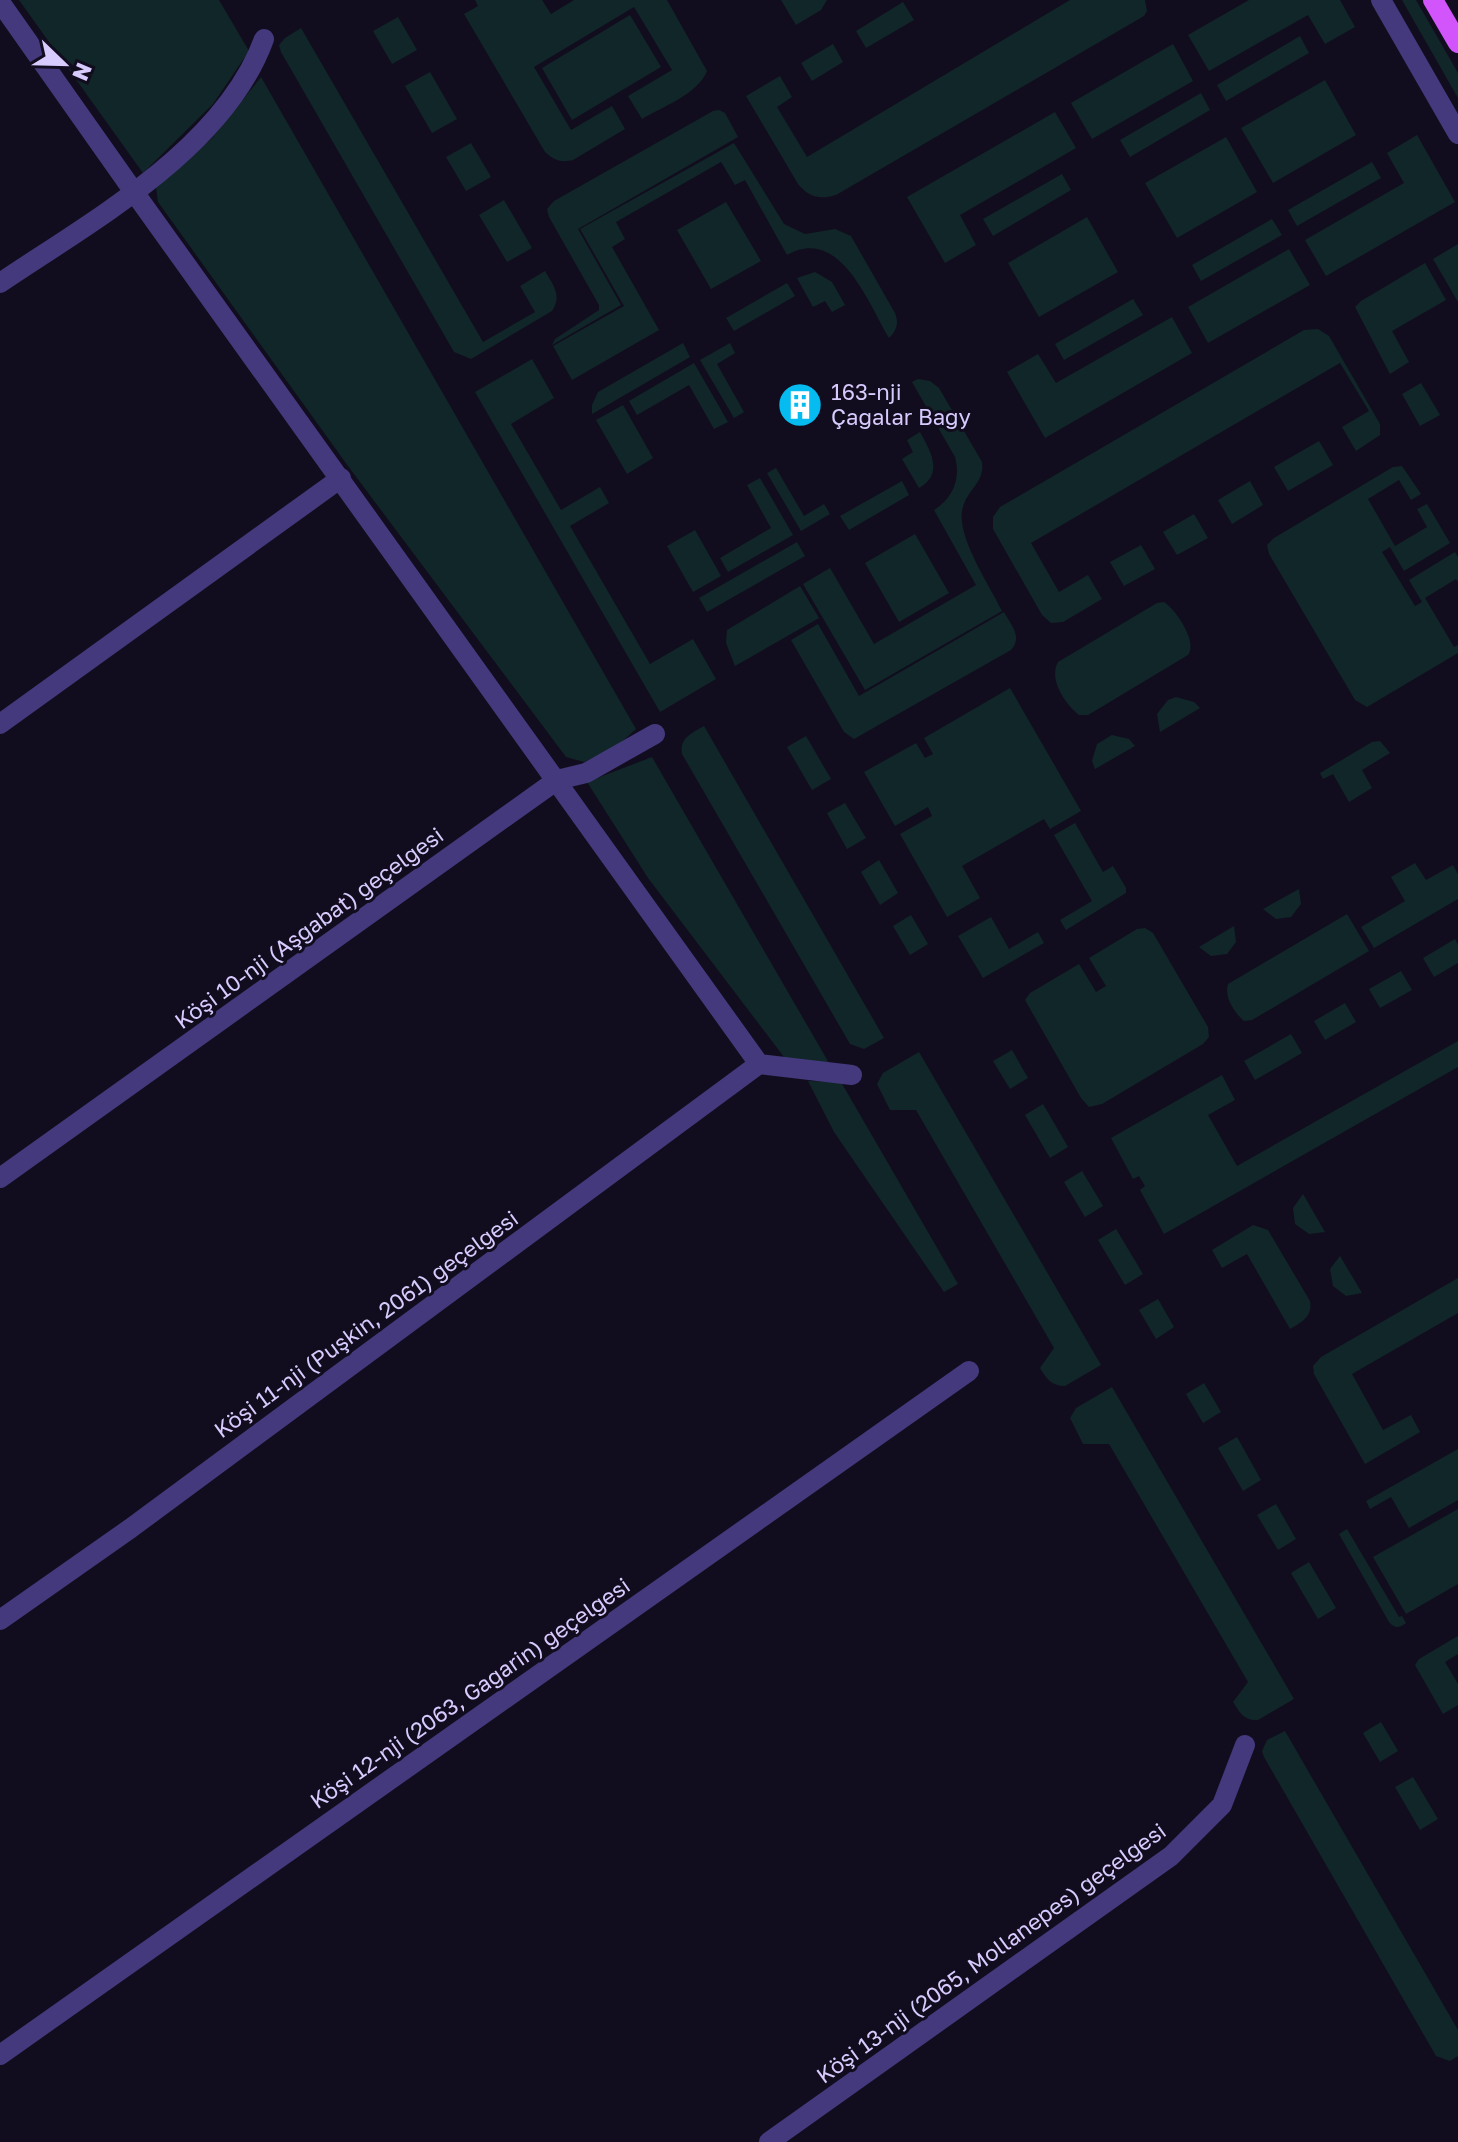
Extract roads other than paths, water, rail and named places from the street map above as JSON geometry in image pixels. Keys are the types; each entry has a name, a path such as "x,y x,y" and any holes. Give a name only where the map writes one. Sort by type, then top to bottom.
{"main road":[{"path":"1433,0 1458,43"}],"street":[{"path":"1381,0 1458,134"},
{"path":"0,2 759,1064 852,1075"},
{"path":"0,283 134,192 184,150 224,109 254,67 264,39"},
{"path":"0,724 341,478"},
{"name":"Köşi 10-nji (Aşgabat) geçelgesi","path":"0,1178 557,780 586,773 655,734"},
{"name":"Köşi 11-nji (Puşkin, 2061) geçelgesi","path":"0,1620 131,1528 759,1064"},
{"name":"Köşi 12-nji (2063, Gagarin) geçelgesi","path":"0,2055 969,1371"},
{"name":"Köşi 13-nji (2065, Mollanepes) geçelgesi","path":"769,2142 1171,1856 1222,1805 1245,1745"}],"place":[{"name":"163-nji Çagalar Bagy","path":"800,405"}]}
